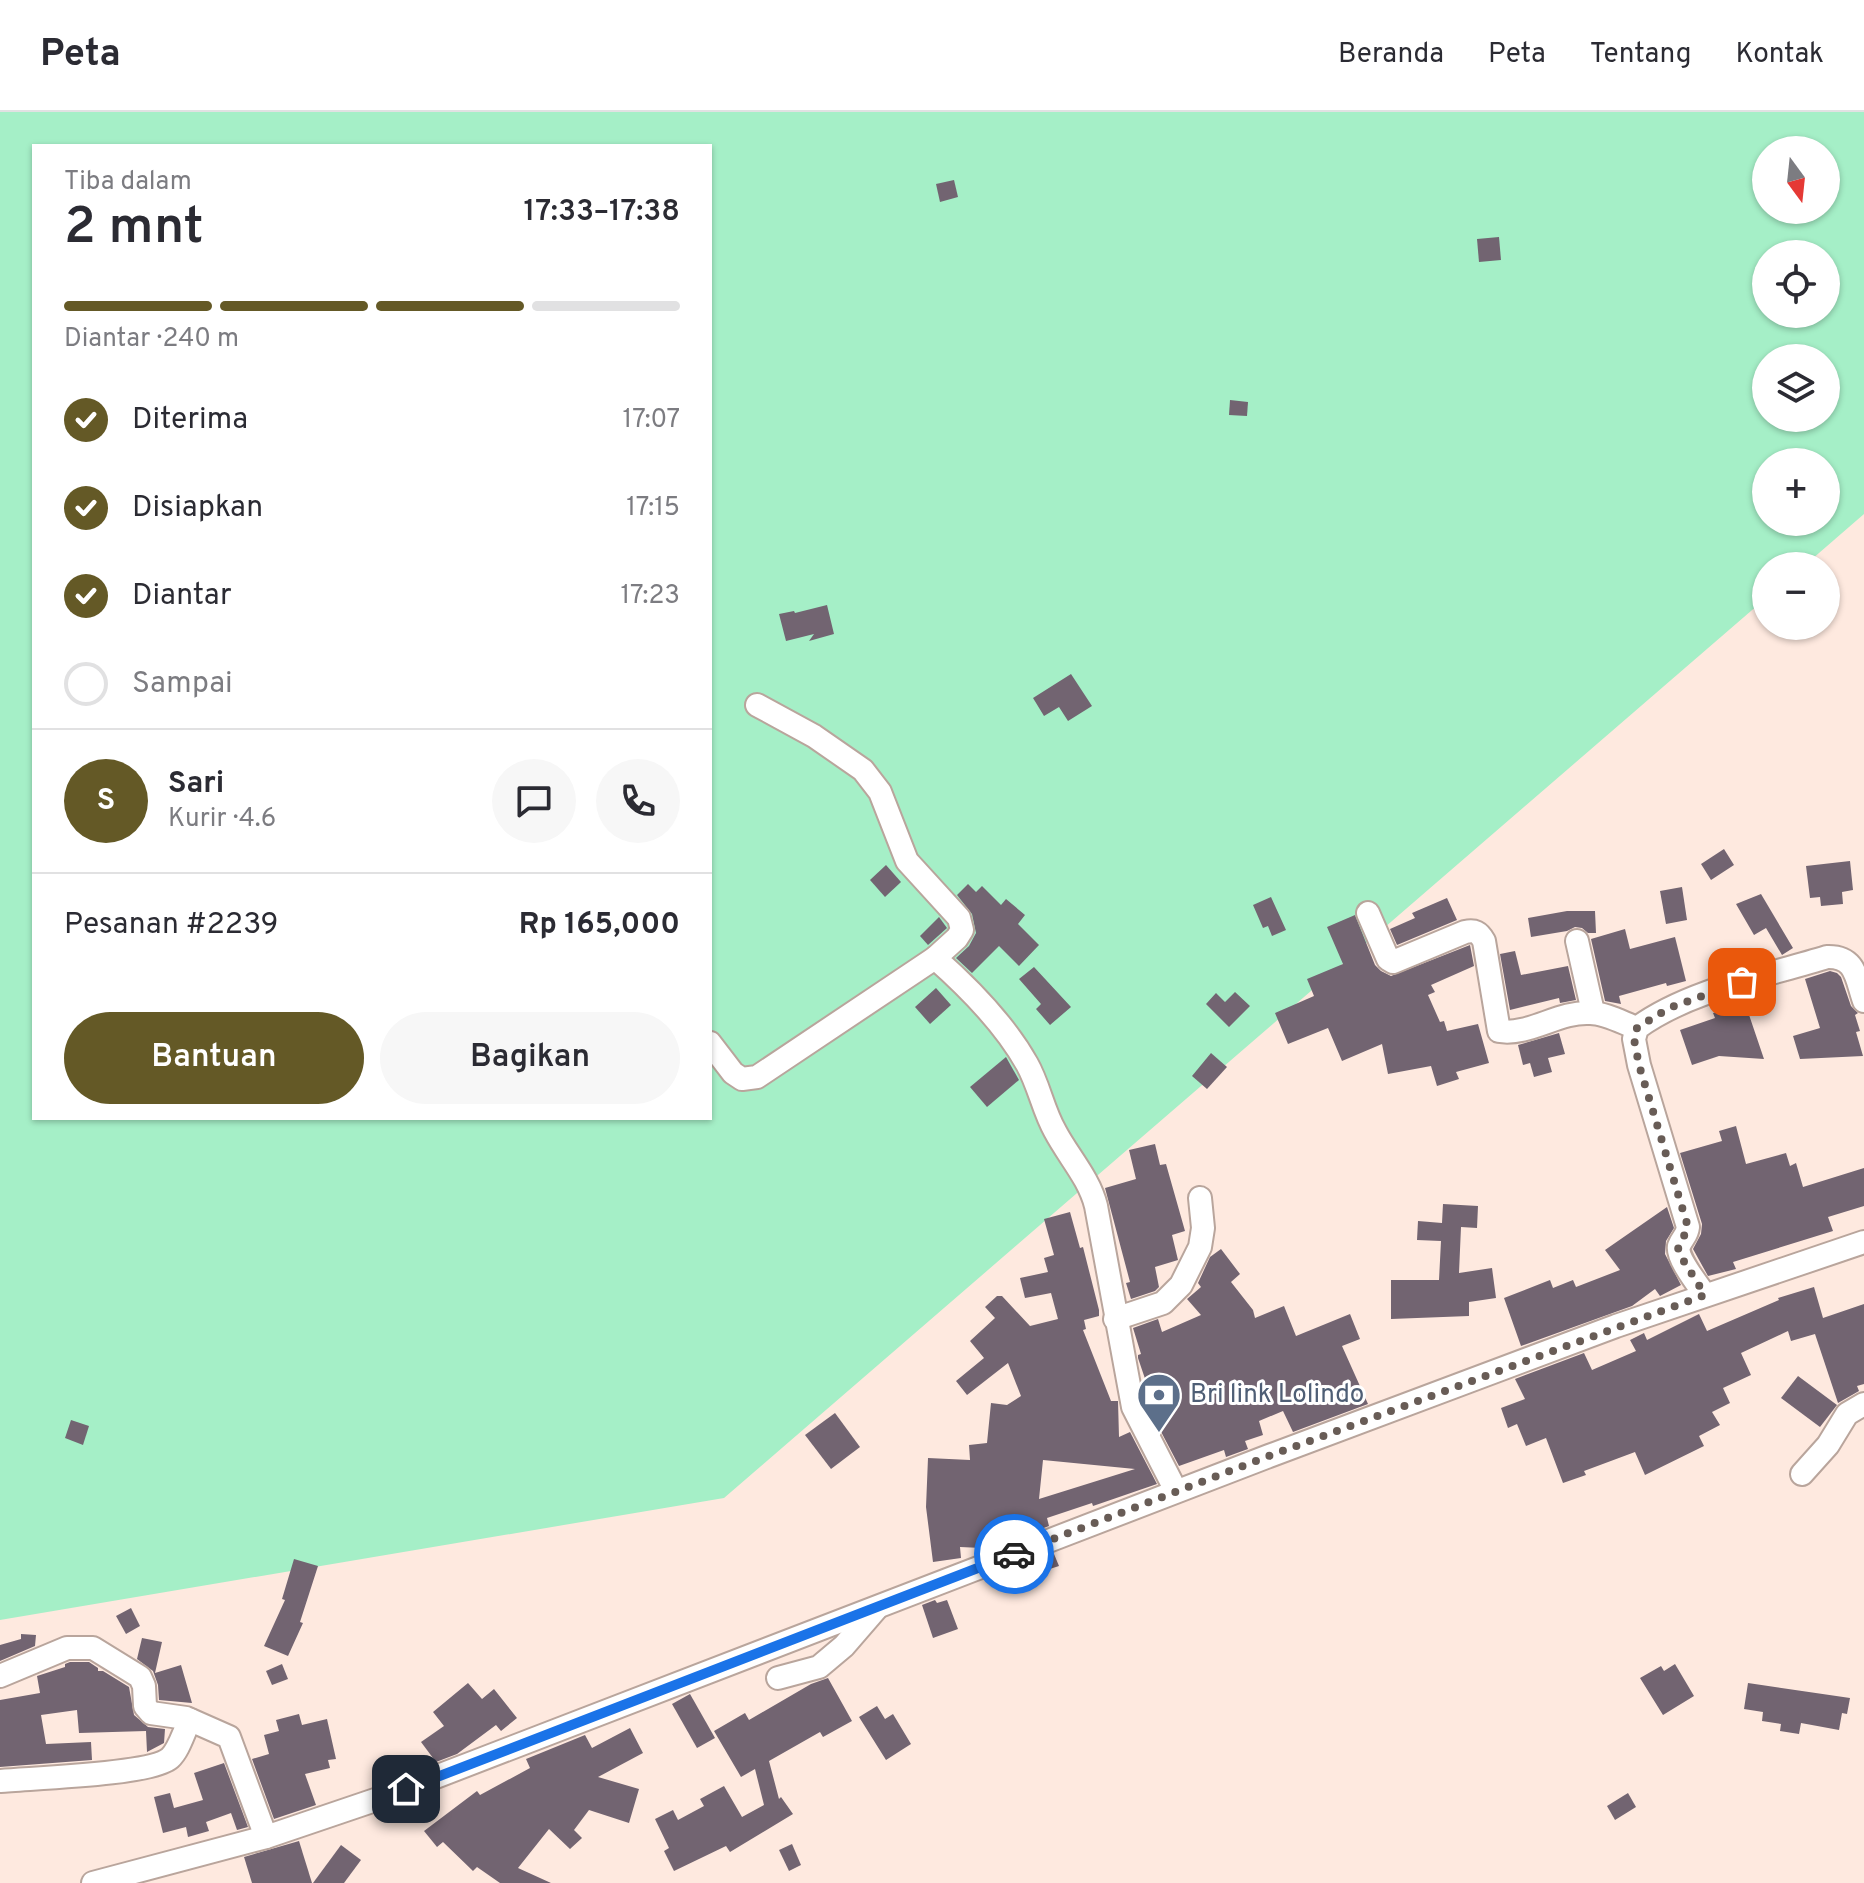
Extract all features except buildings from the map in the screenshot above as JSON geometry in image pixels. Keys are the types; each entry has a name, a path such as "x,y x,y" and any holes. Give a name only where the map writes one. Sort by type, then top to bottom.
{"street":[{"path":"712,1046 733,1073 742,1079 757,1077 935,958 962,930 959,918 907,861 876,785 849,759 757,705"},
{"path":"1368,913 1388,959 1393,962 1465,932 1474,930 1480,934 1484,941 1499,1031 1593,1012 1637,1028"},
{"path":"1577,941 1593,1012"},
{"path":"1705,1295 1678,1249 1688,1227 1639,1065 1634,1039 1637,1028 1669,1008 1827,957 1841,957 1851,964 1864,1001"},
{"path":"935,958 994,1017 1012,1042 1031,1073 1054,1130 1088,1185 1096,1206 1133,1407 1176,1491"},
{"path":"1115,1319 1163,1303 1181,1285 1200,1247 1203,1228 1200,1198"},
{"path":"93,1883 266,1837 497,1755 1176,1491 1705,1295 1864,1242"},
{"path":"1802,1474 1828,1445 1847,1414 1864,1404"},
{"path":"778,1678 819,1667 844,1646 880,1605"},
{"path":"0,1676 67,1648 93,1648 140,1677 144,1686 145,1706 151,1713 190,1720 220,1732 233,1743 266,1837"},
{"path":"0,1781 79,1776 155,1765 172,1756 190,1720"}],"green space":[{"path":"0,112 1864,112 1864,514 1840,535 1840,448 1752,448 1752,536 1839,536 1820,552 1752,552 1752,610 724,1498 0,1620"}],"way so far":[{"path":"1014,1554 1705,1295 1678,1249 1688,1227 1654,1119 1634,1039 1637,1028 1669,1008 1742,982"}],"place":[{"name":"Bri link Lolindo","path":"1159,1434"}],"route":[{"path":"406,1789 1014,1554"}]}
